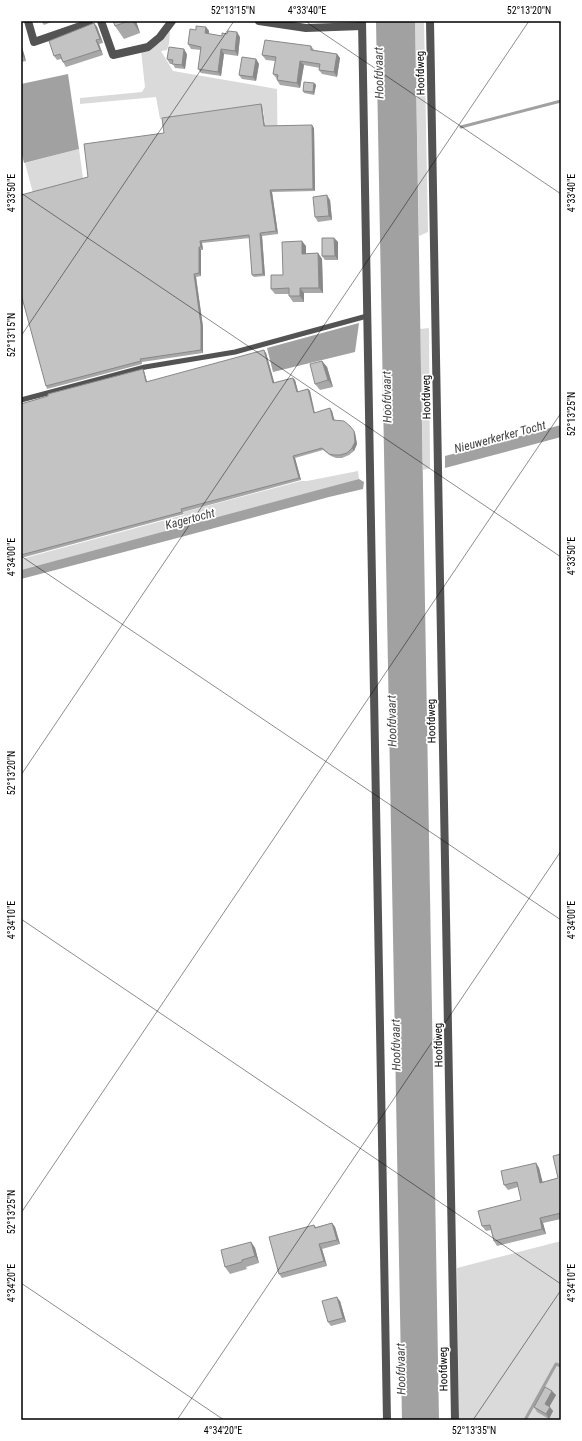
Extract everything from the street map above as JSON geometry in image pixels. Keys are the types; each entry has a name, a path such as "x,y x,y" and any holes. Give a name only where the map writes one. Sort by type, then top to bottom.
{"street":[{"path":"28,21 34,42 89,23"},
{"path":"101,21 113,55 148,46 160,37 172,21"},
{"path":"259,21 306,28 362,24 387,1420"},
{"name":"Hoofdweg","path":"430,21 455,1420"}],"lane":[{"path":"21,400 145,367 234,352 367,316"}],"shaded area":[{"path":"415,21 424,21 428,232 419,236"},
{"path":"170,31 167,50 161,51 173,71 277,89 278,181 272,183 263,109 160,119 156,97 80,104 80,98 142,92 145,87 141,51 160,43"},
{"path":"79,149 84,185 34,197 25,163"},
{"path":"429,328 430,468 423,470 420,329"},
{"path":"358,471 359,479 325,489 21,570 21,559 184,515 184,512 301,481"},
{"path":"561,1241 561,1420 459,1420 457,1268"}],"water":[{"name":"Hoofdvaart","path":"376,21 415,21 439,1420 402,1420"},
{"path":"68,74 79,149 24,163 21,150 21,84"},
{"path":"359,323 355,352 273,372 267,348"},
{"path":"561,425 561,437 445,468 445,456"},
{"path":"359,479 364,482 363,489 21,579 21,570"}],"building":[{"path":"113,21 129,21 115,26"},
{"path":"94,23 100,39 96,40 100,50 63,62 60,54 54,56 49,41"},
{"path":"196,26 206,27 205,33 222,36 222,33 227,34 228,31 237,32 235,51 221,49 218,72 198,69 201,47 188,44 190,29 196,30"},
{"path":"265,40 311,46 311,50 337,54 334,72 319,70 320,64 300,61 297,83 277,80 278,75 273,74 276,57 262,55"},
{"path":"169,47 184,49 182,65 172,64 173,60 167,59"},
{"path":"242,57 256,59 253,77 239,75"},
{"path":"304,82 314,83 313,92 303,91"},
{"path":"261,104 264,126 312,125 313,189 270,190 276,231 260,233 263,274 252,275 249,235 200,241 199,273 194,274 201,325 201,350 140,359 141,361 46,386 21,294 21,195 88,177 84,144 164,133 162,118"},
{"path":"327,195 329,216 315,217 313,197"},
{"path":"322,238 334,238 335,256 322,256"},
{"path":"302,241 302,254 318,253 319,288 300,288 300,296 289,296 289,288 271,289 271,275 283,275 282,242"},
{"path":"264,350 273,383 293,378 297,392 308,389 314,413 330,408 333,420 344,421 350,426 354,431 355,442 347,453 340,455 329,454 322,448 293,456 299,478 181,509 182,512 21,555 21,404 48,396 48,394 143,369 146,382"},
{"path":"322,361 328,380 315,384 310,364"},
{"path":"561,1154 561,1213 540,1218 542,1229 494,1241 490,1225 482,1226 478,1211 521,1200 517,1182 504,1185 501,1171 536,1163 540,1183 558,1178 553,1156"},
{"path":"332,1223 337,1240 319,1244 324,1261 279,1274 269,1237 314,1225 315,1228"},
{"path":"251,1242 255,1256 225,1267 221,1250"},
{"path":"337,1297 343,1318 328,1322 322,1301"},
{"path":"545,1387 552,1391 545,1404 550,1407 546,1414 534,1407"}],"waterway":[{"path":"461,127 561,101"},
{"path":"525,1420 556,1364 561,1366"}],"water label":[{"name":"Nieuwerkerker Tocht","path":"500,437"},
{"name":"Kagertocht","path":"190,519"}]}
